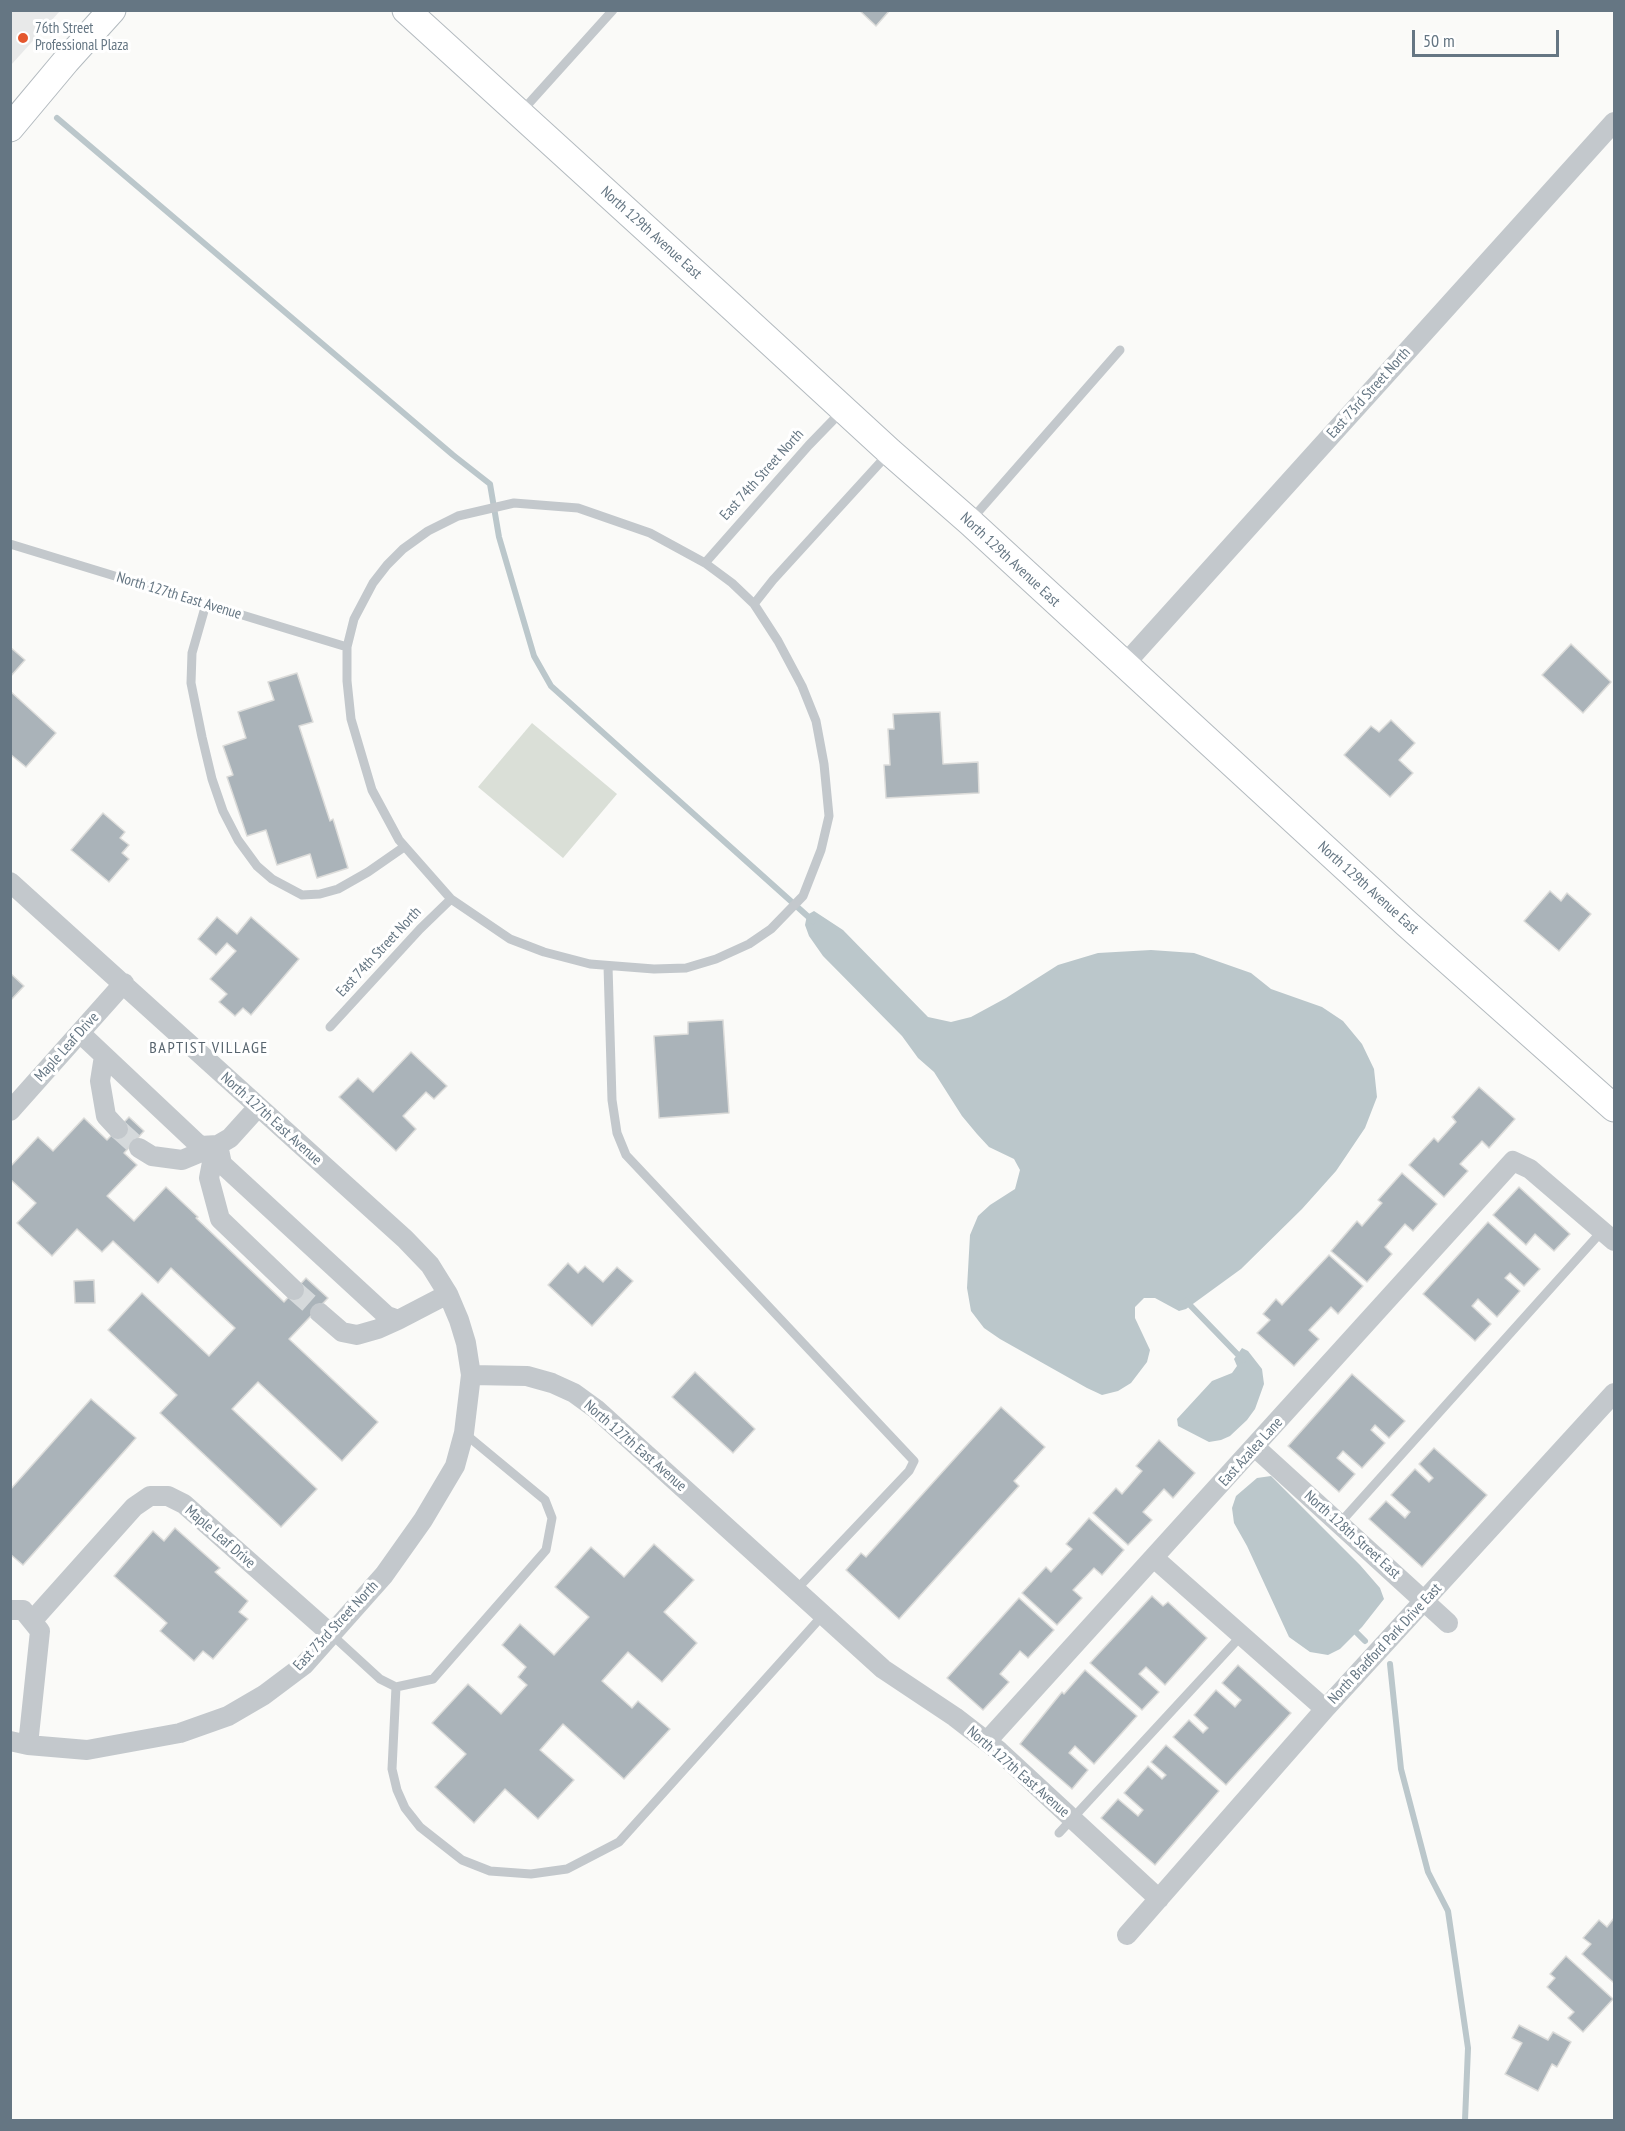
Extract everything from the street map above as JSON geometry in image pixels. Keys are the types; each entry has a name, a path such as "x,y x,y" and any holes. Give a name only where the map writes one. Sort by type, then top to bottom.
{"street":[{"path":"10,128 112,10"},
{"name":"North 129th Avenue East","path":"406,10 890,452 970,522 1406,923 1614,1108"},
{"name":"East 73rd Street North","path":"1124,665 1614,122"},
{"name":"North 127th East Avenue","path":"10,882 405,1239 430,1265 448,1294 466,1342 471,1376 527,1376 552,1383 574,1393 596,1409 883,1669 917,1690 987,1741 1066,1826 1160,1899"},
{"name":"Maple Leaf Drive","path":"10,1111 124,983"},
{"path":"80,1033 200,1146 216,1146"},
{"path":"104,1056 100,1081 106,1116 117,1129"},
{"path":"139,1148 152,1156 182,1161 230,1138 258,1107"},
{"path":"216,1146 209,1178 220,1219 294,1290"},
{"path":"216,1146 222,1164 387,1316 398,1320"},
{"name":"East Azalea Lane","path":"987,1741 1513,1161 1530,1169 1609,1235"},
{"path":"320,1313 342,1332 357,1335 398,1320 448,1294"},
{"name":"East 73rd Street North","path":"19,1743 87,1750 180,1733 228,1716 264,1695 304,1665 384,1575 423,1520 454,1466 464,1433 471,1376"},
{"name":"North Bradford Park Drive East","path":"1127,1935 1325,1709 1614,1394"},
{"name":"North 128th Street East","path":"1255,1447 1448,1623"},
{"name":"Maple Leaf Drive","path":"32,1621 134,1507 150,1496 168,1496 184,1504 332,1635"},
{"path":"1154,1558 1325,1709"},
{"path":"10,1610 23,1611 40,1631 19,1743"}],"lane":[{"path":"519,114 613,10"},
{"path":"970,522 1120,350"},
{"name":"East 74th Street North","path":"705,563 843,409"},
{"path":"754,604 772,580 890,452"},
{"path":"514,504 578,508 651,533 705,563 732,583 754,604 778,641 802,686 816,721 824,765 829,816 821,850 803,896 771,929 756,939 716,959 686,968 654,969 590,964 544,952 510,939 451,899 404,847 372,790 351,719 347,681 347,646 354,620 373,583 403,549 428,531 458,516 514,504"},
{"name":"North 127th East Avenue","path":"10,544 347,646"},
{"path":"206,604 192,653 191,683 212,779 223,811 238,840 257,866 272,879 302,895 320,894 338,889 404,847"},
{"name":"East 74th Street North","path":"330,1027 420,929 451,899"},
{"path":"608,966 612,1100 617,1133 626,1155 914,1461 909,1471 796,1590"},
{"path":"1340,1524 1609,1235"},
{"path":"332,1635 380,1679 396,1687 433,1678 546,1550 552,1518 545,1500 464,1433"},
{"path":"396,1687 392,1769 401,1799 420,1827 462,1860 490,1871 531,1874 567,1869 619,1842 823,1616"},
{"path":"1066,1826 1241,1636"}],"shaded area":[{"name":"76th Street Professional Plaza","path":"10,11 60,11 11,65"},
{"path":"532,723 617,794 563,858 478,787"},
{"path":"814,911 843,930 928,1017 951,1022 971,1017 1058,965 1098,953 1151,950 1194,953 1251,973 1271,989 1322,1007 1343,1021 1362,1044 1374,1069 1377,1097 1365,1128 1336,1171 1302,1209 1241,1269 1186,1309 1179,1311 1155,1298 1144,1298 1135,1307 1135,1318 1150,1350 1147,1362 1131,1383 1118,1391 1102,1395 1000,1339 984,1328 971,1311 967,1288 970,1235 978,1216 990,1205 1015,1189 1020,1170 1014,1159 989,1147 977,1134 962,1116 934,1072 918,1058 902,1036 823,956 809,936 805,925 807,915"},
{"path":"1242,1348 1248,1351 1262,1369 1264,1384 1255,1409 1247,1420 1230,1436 1209,1442 1178,1426 1177,1419 1212,1381 1232,1373 1237,1366 1234,1359"},
{"path":"1271,1476 1360,1565 1380,1588 1384,1599 1362,1627 1340,1649 1328,1655 1310,1652 1289,1637 1234,1523 1232,1508 1236,1496 1257,1478"}],"building":[{"path":"859,10 890,10 876,26"},
{"path":"1571,644 1611,682 1583,713 1542,675"},
{"path":"10,647 25,660 10,677"},
{"path":"297,673 313,722 299,726 330,821 333,819 348,868 317,878 310,854 277,865 266,830 247,836 227,777 233,775 223,746 246,738 238,712 274,700 268,682"},
{"path":"10,691 56,733 26,767 10,754"},
{"path":"940,712 943,764 978,762 979,793 886,798 884,765 890,765 888,729 894,729 893,714"},
{"path":"1391,720 1415,743 1399,760 1413,773 1390,797 1344,755 1371,726 1379,732"},
{"path":"103,813 125,832 120,838 129,845 122,853 129,859 109,882 71,850"},
{"path":"1550,891 1561,901 1567,893 1591,914 1559,951 1524,921"},
{"path":"217,917 237,934 251,917 299,959 251,1015 243,1008 235,1016 219,1002 227,994 210,979 236,951 227,943 216,955 198,939"},
{"path":"10,973 24,986 10,1001"},
{"path":"723,1020 729,1113 659,1118 654,1036 688,1034 688,1022"},
{"path":"411,1052 447,1086 434,1099 426,1092 403,1116 416,1129 396,1151 339,1097 358,1078 373,1092"},
{"path":"1479,1087 1515,1119 1489,1148 1482,1141 1460,1164 1468,1171 1444,1197 1409,1165 1434,1138 1438,1142 1456,1122 1452,1117"},
{"path":"129,1117 144,1131 124,1153 137,1165 107,1196 134,1221 166,1187 284,1302 306,1278 328,1298 289,1339 378,1422 342,1461 258,1382 232,1409 317,1489 281,1527 160,1413 177,1395 108,1330 142,1293 209,1356 235,1328 171,1268 158,1283 113,1241 102,1252 77,1229 52,1256 17,1223 36,1203 10,1179 10,1167 38,1137 53,1151 84,1118 107,1140"},
{"path":"1402,1173 1437,1204 1413,1231 1405,1224 1385,1247 1392,1254 1367,1282 1331,1251 1357,1221 1362,1226 1382,1203 1378,1200"},
{"path":"1519,1187 1570,1234 1554,1251 1535,1234 1526,1245 1493,1215"},
{"path":"1488,1222 1540,1269 1524,1286 1510,1273 1505,1278 1520,1291 1497,1317 1478,1299 1472,1306 1491,1324 1475,1341 1423,1294"},
{"path":"1329,1255 1363,1286 1338,1314 1331,1307 1309,1330 1319,1339 1294,1366 1257,1333 1270,1320 1263,1314 1276,1299 1282,1305"},
{"path":"568,1263 578,1273 585,1266 603,1282 617,1267 633,1281 592,1326 548,1285"},
{"path":"94,1280 95,1303 75,1303 74,1281"},
{"path":"695,1372 755,1429 733,1453 672,1397"},
{"path":"1352,1374 1405,1421 1389,1438 1375,1425 1371,1430 1385,1443 1362,1468 1343,1451 1337,1458 1355,1474 1339,1492 1288,1446"},
{"path":"91,1399 136,1438 23,1565 10,1554 10,1490"},
{"path":"1001,1407 1045,1447 1014,1481 1019,1486 899,1619 846,1570 861,1553 866,1557"},
{"path":"1159,1440 1195,1473 1173,1498 1164,1489 1143,1512 1152,1520 1128,1545 1093,1513 1116,1488 1122,1494 1142,1471 1136,1466"},
{"path":"1434,1448 1487,1495 1422,1567 1369,1519 1386,1501 1405,1518 1410,1512 1391,1495 1415,1469 1429,1482 1433,1478 1419,1464"},
{"path":"1089,1518 1124,1550 1102,1575 1094,1568 1073,1590 1082,1598 1057,1625 1022,1593 1046,1567 1051,1572 1072,1549 1066,1544"},
{"path":"175,1528 220,1568 215,1572 248,1601 239,1612 248,1619 213,1659 203,1651 194,1661 160,1631 167,1623 114,1576 153,1531 164,1541"},
{"path":"654,1544 694,1580 664,1612 697,1643 662,1682 628,1652 602,1681 632,1708 638,1701 670,1729 624,1779 563,1724 540,1750 574,1780 538,1819 505,1789 474,1823 435,1787 466,1754 432,1723 468,1684 501,1714 527,1685 518,1677 526,1667 502,1645 520,1624 554,1655 589,1617 555,1587 591,1547 624,1577"},
{"path":"1152,1596 1163,1606 1168,1602 1207,1638 1165,1685 1146,1667 1139,1674 1159,1692 1142,1710 1090,1663"},
{"path":"1019,1598 1054,1630 1028,1658 1020,1651 1000,1674 1009,1682 983,1710 947,1678"},
{"path":"1238,1665 1291,1713 1226,1785 1173,1737 1189,1720 1203,1733 1208,1728 1194,1715 1216,1690 1235,1707 1241,1700 1222,1683"},
{"path":"1085,1670 1137,1716 1094,1764 1075,1746 1069,1753 1088,1770 1072,1789 1020,1744 1062,1692 1064,1694"},
{"path":"1166,1745 1219,1791 1155,1865 1101,1818 1118,1799 1138,1816 1143,1810 1124,1793 1148,1766 1162,1779 1166,1775 1151,1762"},
{"path":"1614,1918 1614,1983 1582,1954 1591,1944 1583,1938 1599,1920 1607,1927"},
{"path":"1566,1956 1613,1999 1583,2032 1568,2018 1574,2012 1547,1987 1555,1978 1550,1974"},
{"path":"1519,2025 1548,2040 1553,2032 1571,2042 1557,2067 1552,2064 1538,2091 1505,2074 1522,2043 1512,2038"}],"waterway":[{"path":"57,118 490,484 499,537 534,656 551,686 813,921"},
{"path":"1186,1301 1243,1360"},
{"path":"1351,1627 1365,1641"},
{"path":"1390,1664 1401,1769 1428,1872 1448,1911 1468,2048 1465,2120"}],"tunnel":[{"path":"118,1129 139,1148"},
{"path":"294,1290 320,1313"}],"place":[{"name":"76th Street Professional Plaza","path":"23,38"}],"district":[{"name":"BAPTIST VILLAGE","path":"209,1048"}]}
